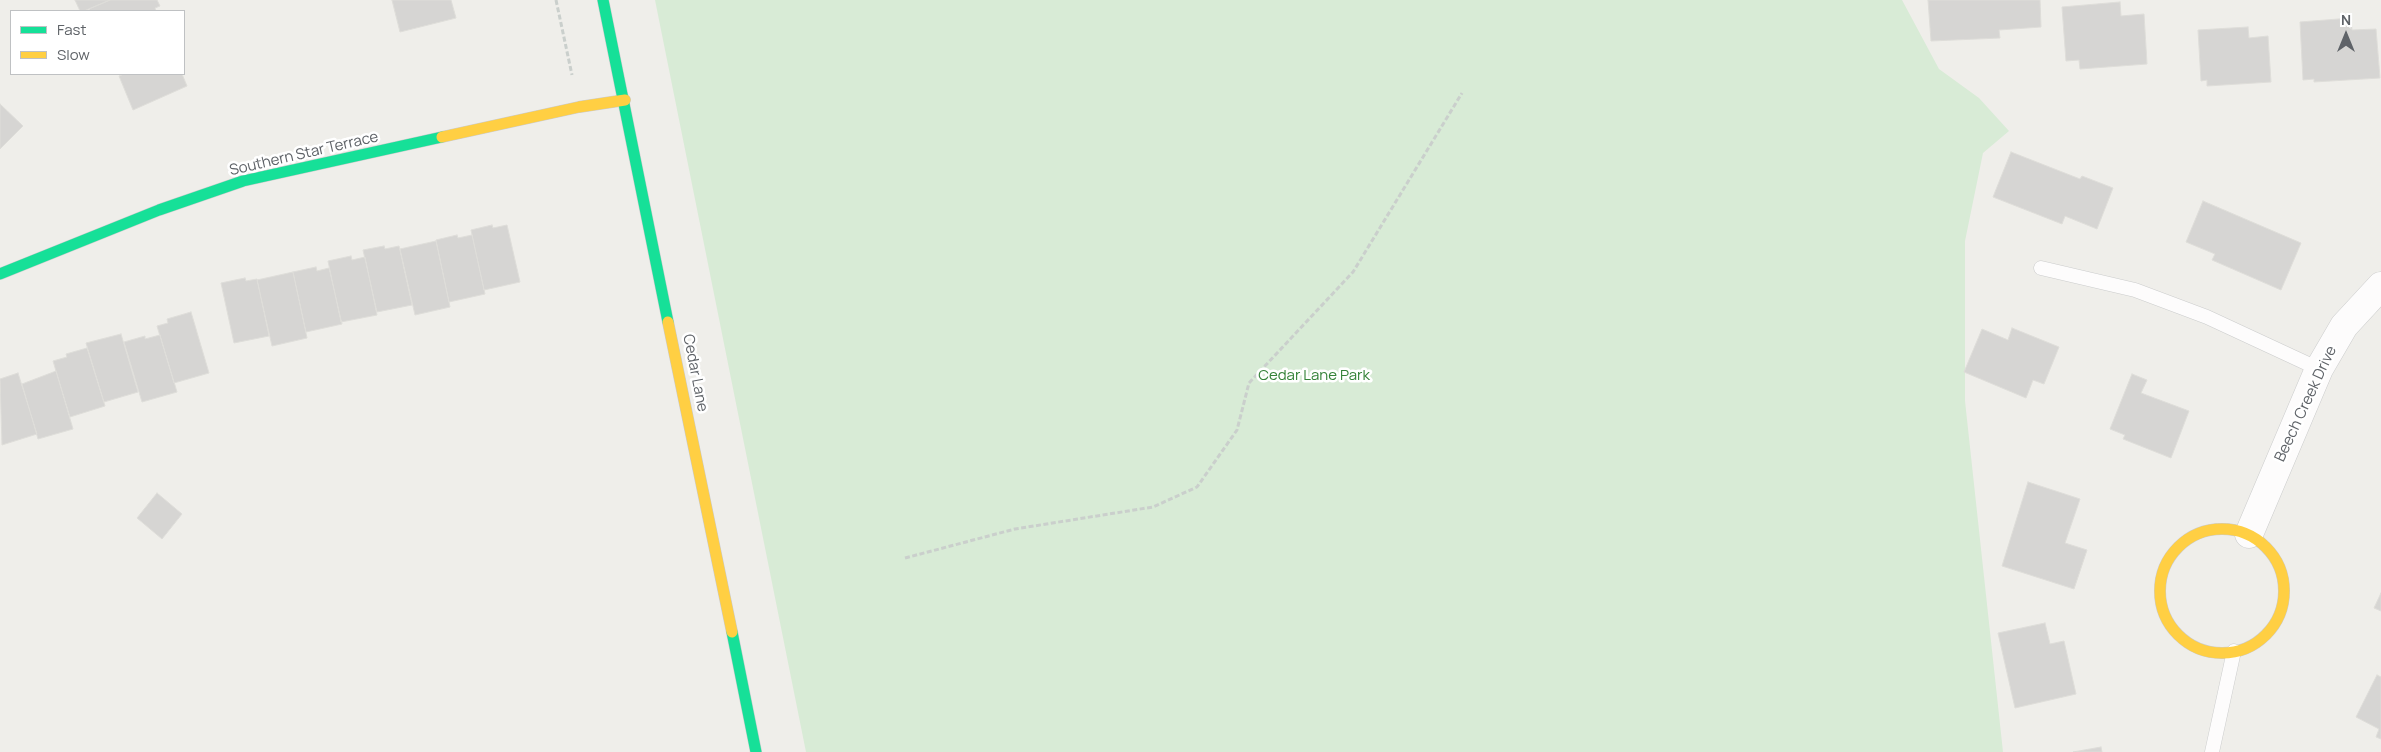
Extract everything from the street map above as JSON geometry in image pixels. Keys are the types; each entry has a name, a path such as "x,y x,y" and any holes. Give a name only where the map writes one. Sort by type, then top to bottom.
{"street":[{"name":"Cedar Lane","path":"604,0 756,752"},
{"name":"Southern Star Terrace","path":"0,274 159,210 243,181 579,107 625,100"},
{"name":"Beech Creek Drive","path":"2250,534 2319,370 2344,326 2381,286"},
{"path":"2229,528 2250,534 2266,546 2278,562 2284,581 2284,601 2277,620 2265,636 2248,648 2234,651 2208,652 2189,644 2173,630 2163,612 2159,591 2162,570 2172,552 2188,538 2208,529 2229,528"}],"lane":[{"path":"2041,268 2136,290 2207,317 2319,370"},
{"path":"2212,752 2234,651"}],"path":[{"path":"556,0 579,107"},
{"path":"905,558 1015,529 1153,507 1196,487 1237,430 1249,383 1353,272 1462,93"}],"green space":[{"name":"Cedar Lane Park","path":"655,0 1902,0 1939,69 1979,98 2009,131 1983,153 1965,241 1965,401 2003,752 806,752"}],"building":[{"path":"75,0 110,0 86,10 80,10"},
{"path":"110,0 157,0 160,6 155,8 156,10 89,9"},
{"path":"392,0 451,0 456,18 400,32"},
{"path":"1928,0 2040,0 2041,27 1999,30 2000,38 1931,41"},
{"path":"2120,2 2121,16 2144,14 2147,64 2080,69 2079,60 2066,61 2062,7"},
{"path":"2351,18 2352,30 2376,29 2380,78 2314,82 2314,79 2303,80 2300,22"},
{"path":"2248,27 2249,38 2268,36 2271,82 2207,86 2207,80 2201,81 2198,30"},
{"path":"182,75 187,86 133,110 119,76"},
{"path":"0,104 23,126 0,149"},
{"path":"2011,152 2080,179 2082,176 2113,188 2097,229 2065,216 2062,224 1993,197"},
{"path":"2203,201 2301,243 2281,290 2212,260 2215,254 2186,242"},
{"path":"492,225 493,228 507,225 520,282 484,290 471,230"},
{"path":"457,235 458,238 472,235 485,294 449,302 436,240"},
{"path":"436,241 450,307 415,315 400,249"},
{"path":"384,246 385,249 399,246 412,305 377,312 363,250"},
{"path":"351,256 352,260 365,257 377,315 341,322 328,261"},
{"path":"316,267 317,271 329,268 342,324 306,332 293,272"},
{"path":"293,272 307,338 272,346 257,280"},
{"path":"245,278 246,281 257,279 269,336 234,343 221,283"},
{"path":"191,312 209,373 174,383 157,326 168,323 167,319"},
{"path":"2012,328 2059,347 2044,384 2033,380 2026,398 1964,372 1982,329 2008,340"},
{"path":"121,334 138,392 104,402 86,343"},
{"path":"160,335 177,392 142,402 124,342 145,336 145,339"},
{"path":"87,348 105,406 70,417 53,361 67,357 66,354"},
{"path":"56,371 73,429 38,439 22,384"},
{"path":"18,373 37,434 2,445 0,379"},
{"path":"2132,374 2147,380 2141,393 2189,411 2171,458 2123,439 2125,435 2110,429"},
{"path":"2028,482 2080,499 2065,543 2087,550 2074,589 2002,566"},
{"path":"157,493 182,514 162,539 137,518"},
{"path":"2381,593 2381,611 2374,608"},
{"path":"2045,623 2050,644 2064,641 2076,694 2015,708 1998,633"},
{"path":"2377,675 2381,677 2381,739 2376,737 2379,729 2356,717"},
{"path":"2101,747 2102,752 2073,752"}],"traffic: fast":[{"path":"603,0 668,322"},
{"path":"0,274 159,210 243,181 442,137"},
{"path":"732,632 756,752"}],"traffic: slow":[{"path":"442,137 579,107 625,100"},
{"path":"668,322 732,632"},
{"path":"2222,529 2246,533 2266,547 2280,567 2284,591 2280,615 2266,635 2246,649 2222,653 2198,649 2178,635 2164,615 2160,591 2164,567 2178,547 2198,533 2222,529"}]}
